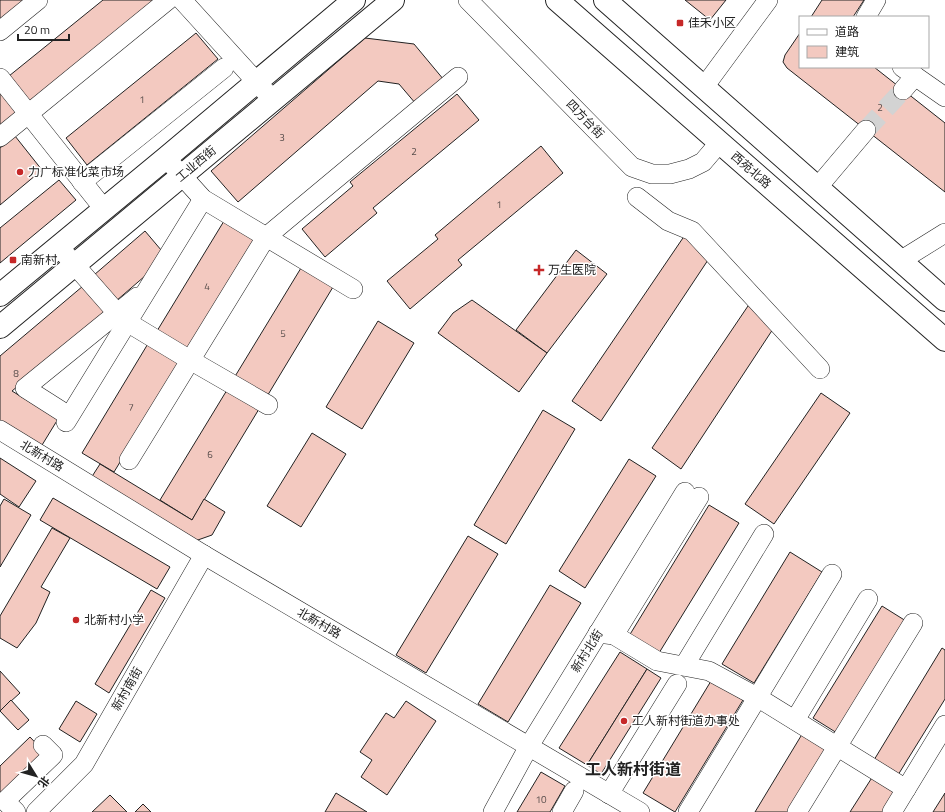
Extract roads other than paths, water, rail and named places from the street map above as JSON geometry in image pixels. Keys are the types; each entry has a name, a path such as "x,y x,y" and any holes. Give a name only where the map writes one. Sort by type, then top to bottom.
{"main road":[{"name":"工业西街","path":"0,295 354,0"},
{"name":"工业西街","path":"0,327 393,0"},
{"name":"西苑北路","path":"557,0 945,340"},
{"path":"605,0 945,300"}],"street":[{"path":"0,32 38,0"},
{"path":"0,137 168,0"},
{"path":"182,0 273,100"},
{"name":"四方台街","path":"468,0 632,167 652,174 670,174 695,167 703,162 720,142"},
{"path":"704,87 768,0"},
{"path":"867,16 876,0"},
{"path":"82,182 224,68"},
{"path":"129,460 266,237 458,77"},
{"path":"0,78 104,209"},
{"path":"906,78 945,97"},
{"path":"818,188 866,130"},
{"path":"166,158 203,199 353,289"},
{"path":"652,174 633,200 668,221 692,231 820,369"},
{"path":"122,318 68,419 25,388 122,318 148,289 203,199"},
{"path":"900,261 945,233"},
{"path":"59,247 122,318 190,360 268,405"},
{"name":"北新村路","path":"0,430 204,555 640,812"},
{"name":"新村北街","path":"493,812 529,746 606,634 692,495"},
{"path":"684,666 764,534"},
{"name":"新村南街","path":"36,812 84,764 204,555"},
{"path":"688,812 832,574"},
{"path":"795,720 868,599"},
{"path":"797,812 913,623"},
{"path":"606,634 657,661 709,671 758,697 906,789"},
{"path":"609,794 677,684"},
{"path":"892,812 945,725"},
{"path":"16,812 5,801 53,755 43,744"},
{"path":"562,812 574,791"}],"tunnel":[{"path":"866,130 903,90"}],"place":[{"name":"佳禾小区","path":"680,23"},
{"name":"力广标准化菜市场","path":"20,172"},
{"name":"南新村","path":"13,260"},
{"name":"万生医院","path":"539,270"},
{"name":"北新村小学","path":"76,620"},
{"name":"工人新村街道办事处","path":"624,721"}],"district":[{"name":"工人新村街道","path":"633,769"}]}
